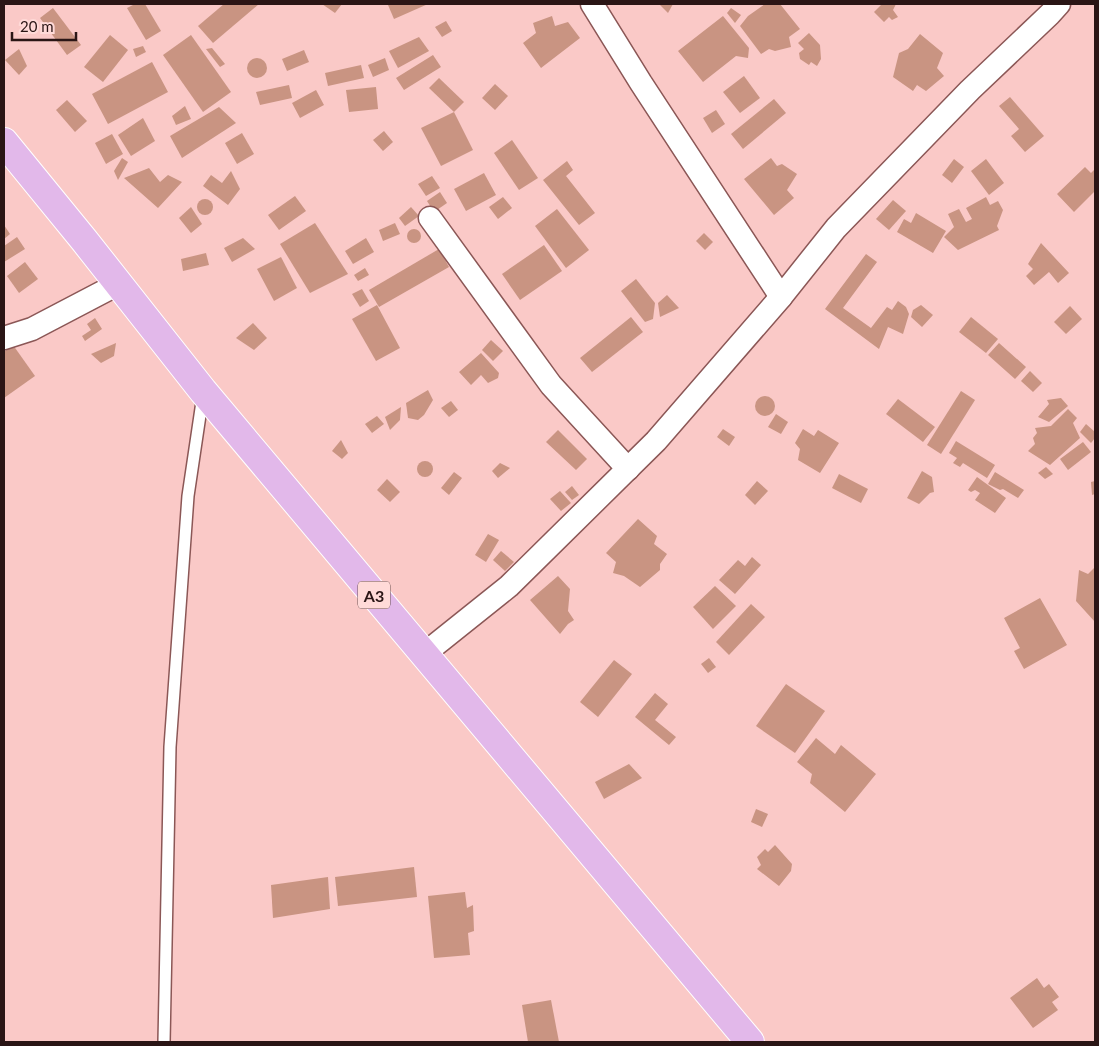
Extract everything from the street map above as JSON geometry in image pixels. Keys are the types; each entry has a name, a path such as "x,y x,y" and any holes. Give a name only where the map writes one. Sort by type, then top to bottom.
{"highway":[{"name":"A3","path":"4,142 203,391 750,1042"}],"street":[{"path":"592,4 640,83 780,297"},
{"path":"424,654 510,586 656,441 780,297 836,228 970,90 1059,4"},
{"path":"430,218 551,385 628,469"},
{"path":"4,338 32,329 118,284"}],"lane":[{"path":"164,1042 170,747 188,496 203,391"}],"building":[{"path":"135,4 145,4 161,31 146,40 127,8"},
{"path":"224,4 259,4 213,43 198,26"},
{"path":"322,4 342,4 335,13"},
{"path":"428,4 394,19 388,5"},
{"path":"659,4 673,4 668,13"},
{"path":"765,4 780,4 800,29 789,37 791,47 775,51 769,49 761,54 740,26 748,16"},
{"path":"882,4 896,4 893,10 898,17 892,20 889,17 884,22 874,12"},
{"path":"53,8 81,45 67,55 40,18"},
{"path":"731,8 741,15 735,23 727,13"},
{"path":"552,16 555,26 568,22 580,38 541,68 523,43 536,33 533,23"},
{"path":"723,16 749,48 748,58 736,56 703,82 678,51"},
{"path":"446,21 452,31 442,37 435,27"},
{"path":"809,33 820,45 821,59 817,66 811,62 809,65 800,59 799,53 804,49 798,43"},
{"path":"920,34 943,53 937,68 944,76 926,91 917,85 913,91 893,77 899,53 908,49"},
{"path":"110,35 128,50 103,82 84,67"},
{"path":"191,35 231,92 203,112 163,55"},
{"path":"419,37 429,51 398,68 389,51"},
{"path":"143,46 146,52 136,57 133,49"},
{"path":"212,48 225,64 220,67 206,49"},
{"path":"19,49 27,66 19,75 5,60"},
{"path":"304,50 309,62 287,71 282,59"},
{"path":"433,55 441,67 404,90 396,78"},
{"path":"257,58 264,61 267,68 264,75 257,78 250,75 247,68 250,61"},
{"path":"385,58 389,70 373,77 368,65"},
{"path":"152,62 168,92 108,124 92,94"},
{"path":"361,65 364,78 328,86 325,73"},
{"path":"744,76 760,98 740,113 723,92"},
{"path":"439,78 464,102 454,112 429,88"},
{"path":"495,84 508,96 495,110 482,98"},
{"path":"289,85 292,98 260,105 256,92"},
{"path":"376,87 378,109 349,112 346,90"},
{"path":"316,90 324,105 300,118 292,103"},
{"path":"1010,97 1044,136 1025,152 1011,136 1019,129 999,106"},
{"path":"774,99 786,113 743,149 731,134"},
{"path":"67,100 87,121 75,132 56,110"},
{"path":"185,106 191,119 176,125 172,116"},
{"path":"219,107 236,123 182,158 170,136"},
{"path":"716,110 725,124 712,133 703,118"},
{"path":"454,112 473,150 441,166 421,128"},
{"path":"143,118 155,141 131,156 118,135"},
{"path":"384,131 393,142 383,151 373,140"},
{"path":"242,133 254,154 237,164 225,143"},
{"path":"112,134 123,154 106,164 95,143"},
{"path":"512,140 538,178 519,190 494,153"},
{"path":"122,158 128,162 118,180 114,171"},
{"path":"771,158 777,166 782,164 797,174 787,190 794,198 774,215 744,179"},
{"path":"954,159 964,167 952,183 942,175"},
{"path":"986,159 1004,183 989,195 971,171"},
{"path":"567,161 573,170 566,176 595,213 579,225 543,180"},
{"path":"1085,167 1091,173 1095,169 1095,191 1074,212 1057,194"},
{"path":"149,168 160,182 168,175 182,182 158,208 124,178"},
{"path":"231,171 240,189 228,205 203,186 211,175 222,183"},
{"path":"484,173 496,195 466,211 454,189"},
{"path":"432,176 440,188 426,196 418,184"},
{"path":"440,192 447,203 434,212 427,201"},
{"path":"295,196 306,211 279,230 268,215"},
{"path":"503,197 512,208 498,219 489,207"},
{"path":"986,197 990,205 998,201 1003,210 997,226 999,230 958,250 944,237 954,227 948,214 959,209 966,222 972,219 966,208"},
{"path":"205,199 213,207 205,215 197,207"},
{"path":"893,200 906,211 889,230 876,219"},
{"path":"191,207 202,224 191,233 179,218"},
{"path":"411,207 419,216 405,226 399,218"},
{"path":"557,209 589,250 566,268 535,226"},
{"path":"916,213 946,231 933,253 897,232 904,219 911,223"},
{"path":"315,223 348,274 310,293 280,244"},
{"path":"395,223 400,234 383,241 379,230"},
{"path":"4,225 10,234 4,239"},
{"path":"411,229 417,229 421,236 417,243 411,243 407,239 407,233"},
{"path":"704,233 713,242 705,250 696,241"},
{"path":"17,237 25,249 4,262 4,246"},
{"path":"243,238 255,249 232,262 224,248"},
{"path":"366,238 374,252 353,264 345,251"},
{"path":"1041,243 1069,273 1058,283 1049,272 1034,285 1026,276 1033,269 1028,264"},
{"path":"544,245 562,271 520,300 502,274"},
{"path":"439,249 449,267 379,307 369,290"},
{"path":"206,253 209,265 183,271 181,259"},
{"path":"866,254 877,262 843,308 871,328 887,307 892,310 898,301 906,307 909,314 903,334 888,327 879,349 825,309"},
{"path":"281,257 297,288 274,301 257,269"},
{"path":"25,262 38,279 19,293 7,276"},
{"path":"365,268 369,275 358,281 354,275"},
{"path":"636,279 655,303 653,319 645,322 621,291"},
{"path":"362,289 369,301 360,307 352,294"},
{"path":"667,295 679,308 660,317 658,303"},
{"path":"377,305 400,348 376,361 352,319"},
{"path":"921,305 933,315 922,327 911,317 913,310"},
{"path":"1070,306 1082,319 1066,334 1054,322"},
{"path":"631,317 643,332 592,372 580,358"},
{"path":"971,317 998,339 986,353 959,332"},
{"path":"95,318 102,329 85,341 82,336 91,330 87,324"},
{"path":"253,323 267,338 254,350 236,338"},
{"path":"491,340 503,351 493,361 482,350"},
{"path":"116,343 114,356 101,363 91,354"},
{"path":"999,343 1026,367 1015,379 988,355"},
{"path":"13,345 35,376 4,398 4,352"},
{"path":"481,353 499,373 498,378 488,383 481,375 471,385 459,372"},
{"path":"1030,371 1042,383 1033,392 1021,381"},
{"path":"428,390 433,400 424,415 418,420 408,418 406,403"},
{"path":"961,391 975,400 941,454 927,445"},
{"path":"765,396 772,399 775,406 772,413 765,416 758,413 755,406 758,399"},
{"path":"1061,398 1068,406 1049,422 1038,417 1049,404 1047,400"},
{"path":"898,399 935,427 923,442 886,414"},
{"path":"451,401 458,410 449,417 441,408"},
{"path":"401,407 400,420 390,430 385,417"},
{"path":"1068,409 1077,418 1073,423 1080,438 1050,465 1028,451 1035,444 1033,438 1037,433 1035,428 1051,426"},
{"path":"776,414 788,422 781,434 768,427"},
{"path":"377,416 384,424 372,433 365,424"},
{"path":"1086,424 1095,432 1095,438 1091,443 1080,432"},
{"path":"723,429 735,437 729,446 717,437"},
{"path":"803,429 814,436 818,430 839,443 820,473 798,460 800,449 795,443"},
{"path":"558,430 587,459 576,470 546,442"},
{"path":"341,440 348,453 342,459 332,451"},
{"path":"956,441 995,465 987,478 963,463 960,467 953,463 957,458 949,453"},
{"path":"1083,442 1091,452 1068,470 1060,459"},
{"path":"425,461 431,463 433,469 431,475 425,477 419,475 417,469 419,463"},
{"path":"500,463 510,468 498,478 492,471"},
{"path":"1046,467 1053,474 1045,479 1038,473"},
{"path":"922,471 932,477 934,492 930,493 919,504 907,498"},
{"path":"454,472 462,478 449,495 441,488"},
{"path":"995,472 1024,490 1018,498 1003,489 1000,490 988,484"},
{"path":"839,474 868,489 861,503 832,488"},
{"path":"977,477 1006,498 995,513 975,500 980,493 975,490 971,492 968,490"},
{"path":"387,479 400,492 390,502 377,490"},
{"path":"757,481 768,491 755,505 745,495"},
{"path":"1095,481 1095,494 1092,495 1091,482"},
{"path":"572,486 579,495 572,500 565,492"},
{"path":"560,491 571,503 561,511 550,499"},
{"path":"638,519 657,536 654,544 667,554 660,564 660,570 640,587 624,576 613,573 616,562 606,553"},
{"path":"488,534 499,540 486,562 475,555"},
{"path":"501,551 514,562 505,571 493,560"},
{"path":"752,557 761,565 735,594 719,580 738,560 745,566"},
{"path":"1095,567 1095,622 1076,601 1079,570 1088,574"},
{"path":"558,576 570,589 568,611 574,620 560,634 530,600"},
{"path":"715,586 736,606 713,629 693,607"},
{"path":"1040,598 1067,645 1024,669 1014,651 1020,648 1004,618"},
{"path":"751,604 765,617 729,655 716,642"},
{"path":"709,658 716,667 708,673 701,664"},
{"path":"614,660 632,674 598,717 580,702"},
{"path":"786,684 825,711 795,753 756,726"},
{"path":"655,693 668,704 655,720 676,737 669,745 635,717"},
{"path":"816,738 835,754 841,745 876,774 845,812 810,783 812,774 797,762"},
{"path":"629,764 642,778 604,799 595,782"},
{"path":"756,809 768,814 762,827 751,822"},
{"path":"775,845 792,864 791,871 779,886 757,869 761,865 757,857 765,849 768,852"},
{"path":"414,867 417,897 338,906 335,877"},
{"path":"328,877 330,909 273,918 271,885"},
{"path":"465,892 467,908 473,905 474,931 468,933 470,955 434,958 428,896"},
{"path":"1037,978 1044,988 1049,984 1059,997 1052,1002 1058,1010 1033,1028 1010,998"},
{"path":"551,1000 559,1042 528,1042 522,1005"}]}
